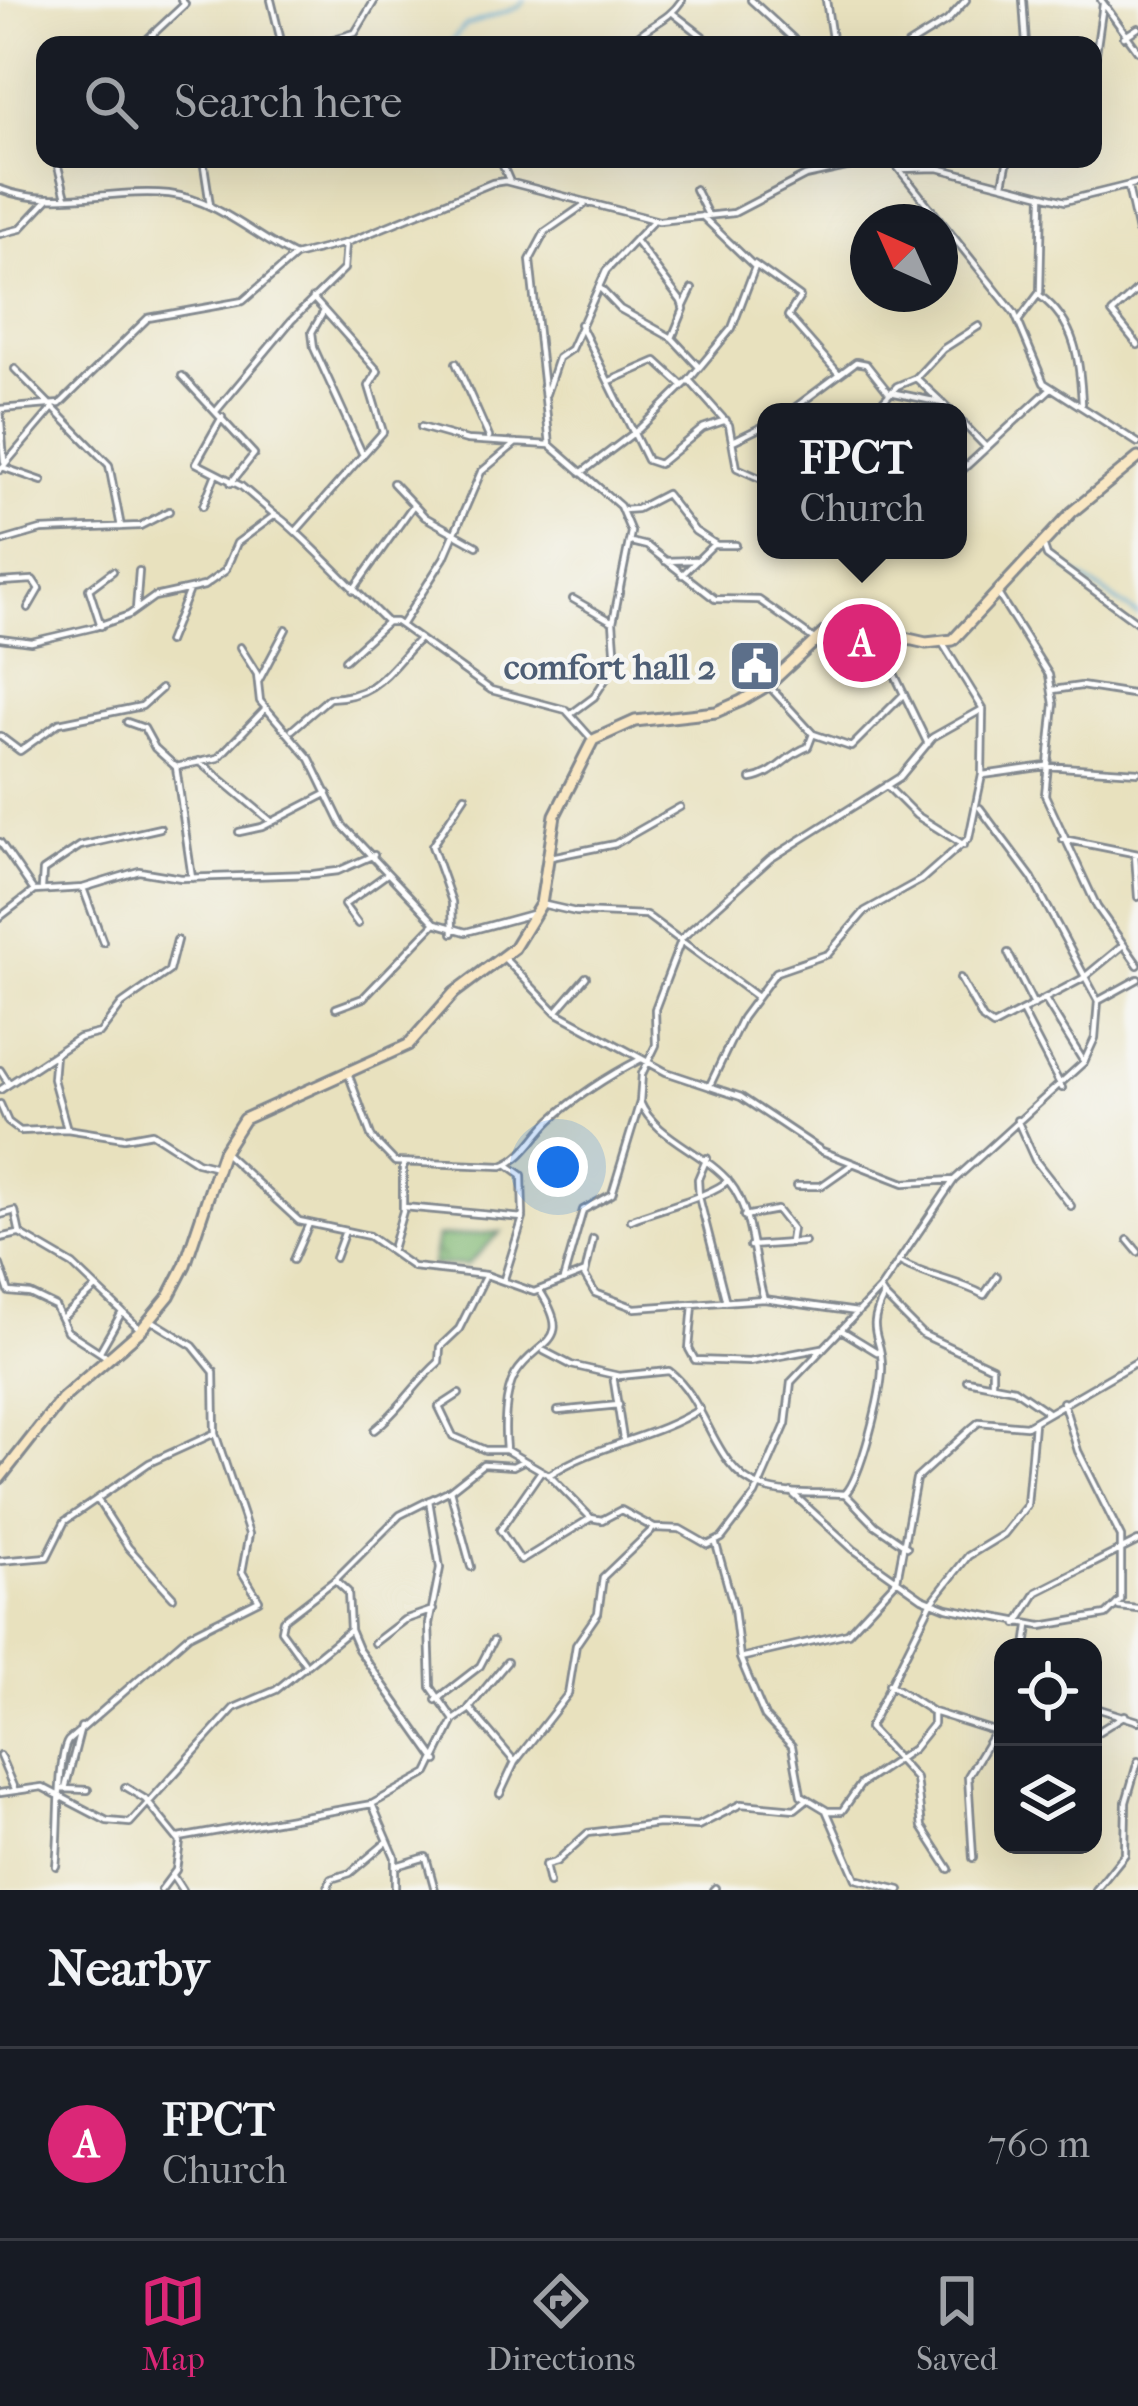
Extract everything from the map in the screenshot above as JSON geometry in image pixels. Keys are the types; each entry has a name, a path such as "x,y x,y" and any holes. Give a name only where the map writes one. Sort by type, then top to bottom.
{"street":[{"path":"150,36 184,4 181,0"},
{"path":"271,0 280,36"},
{"path":"344,36 355,33 375,0"},
{"path":"668,0 704,36"},
{"path":"637,36 676,10 682,0"},
{"path":"751,0 790,36"},
{"path":"826,0 832,36"},
{"path":"923,36 947,21 966,0"},
{"path":"1022,0 1025,36"},
{"path":"1102,2 1138,51"},
{"path":"1098,36 1102,2"},
{"path":"1124,37 1138,28"},
{"path":"58,168 66,197"},
{"path":"204,168 210,205"},
{"path":"504,168 509,182"},
{"path":"2,466 52,408 75,393 104,357 148,319 243,301 295,256 346,244 474,188 509,182 653,221 740,211 763,193 805,176 844,168"},
{"path":"899,169 938,168 1072,201 1138,183"},
{"path":"1003,184 1006,168"},
{"path":"899,169 1019,320 1037,375 1050,389 1082,404 1138,443"},
{"path":"1128,187 1138,232"},
{"path":"695,189 705,215 754,264 800,297 789,319 839,374"},
{"path":"0,190 49,198 166,194 210,205 295,256"},
{"path":"1019,320 1039,295 1045,249 1042,196"},
{"path":"0,234 20,229 49,198"},
{"path":"571,714 594,697 613,671 613,622 631,542 623,510 550,445 537,368 540,323 530,290 532,250 545,232 586,204"},
{"path":"545,394 558,358 571,349 614,262 653,221"},
{"path":"637,243 683,308"},
{"path":"346,244 344,269 313,298 220,414 196,461 297,530 307,547 387,622 402,624 490,690 546,702 571,714 592,740"},
{"path":"580,474 633,434 689,380 732,328 754,264"},
{"path":"599,288 620,310 672,338 699,367"},
{"path":"672,338 692,289"},
{"path":"1138,289 1112,313 1138,345"},
{"path":"1039,295 1059,313 1080,352 1082,404"},
{"path":"297,530 362,453 383,436 369,386 378,370 313,298"},
{"path":"324,311 312,332 314,348 362,453"},
{"path":"580,324 644,457 659,464 703,428 726,420"},
{"path":"881,403 916,378 943,349 979,326"},
{"path":"610,381 656,362 682,384"},
{"path":"801,403 862,362 890,392 940,403"},
{"path":"457,363 489,437"},
{"path":"15,369 109,465 121,527"},
{"path":"182,376 254,454 231,483"},
{"path":"916,378 944,403"},
{"path":"689,380 726,420 737,468 757,477"},
{"path":"967,465 1050,389"},
{"path":"2,466 0,409 52,408"},
{"path":"421,427 461,438 550,445"},
{"path":"967,427 986,447"},
{"path":"731,442 757,429"},
{"path":"402,624 454,535 481,472 516,443"},
{"path":"0,1478 104,1354 151,1320 185,1264 217,1167 237,1126 253,1112 348,1073 418,1037 454,993 504,958 539,908 558,803 592,740 635,721 716,712 768,685 833,627 852,623 943,644 962,633 1088,497 1138,458"},
{"path":"2,466 42,481"},
{"path":"202,506 215,476"},
{"path":"393,483 413,505 477,546"},
{"path":"623,510 637,509 666,494 695,531 715,544 736,545"},
{"path":"353,590 413,505"},
{"path":"0,542 41,530 148,525 169,511"},
{"path":"2,641 31,642 100,626 154,597 189,590 220,576 237,543 275,515"},
{"path":"631,542 642,543 719,601 759,600 816,641"},
{"path":"682,575 715,544"},
{"path":"1043,544 1047,556 1138,623"},
{"path":"868,562 872,559"},
{"path":"665,561 696,560"},
{"path":"100,626 89,589 113,571"},
{"path":"136,610 139,572"},
{"path":"0,582 33,580 39,589 28,608"},
{"path":"168,642 189,590"},
{"path":"998,594 1037,650 1053,690 1045,795 1121,946 1138,965"},
{"path":"573,598 613,622"},
{"path":"344,660 387,622"},
{"path":"286,628 258,682 257,696 291,731 345,829 435,923 453,933 539,908 640,913 682,938 757,997"},
{"path":"291,731 329,698 351,700 367,692 418,640"},
{"path":"710,1085 757,997 780,968 828,954 865,911 921,880 964,845 979,807 983,709 943,644"},
{"path":"240,647 258,682"},
{"path":"888,661 928,745"},
{"path":"768,685 812,734 855,746 876,718 903,695"},
{"path":"1053,690 1081,686 1138,695"},
{"path":"0,736 20,751 65,720 142,706 161,688"},
{"path":"176,766 228,752 266,708"},
{"path":"508,1165 597,1083 644,1061 656,1046 655,1009 682,938 770,860 912,768 928,745 983,709"},
{"path":"127,722 144,728 155,748 176,766 192,878"},
{"path":"751,779 771,774 791,754 808,747 812,734"},
{"path":"199,761 272,822"},
{"path":"982,775 1046,766 1138,772"},
{"path":"886,785 916,815 964,845"},
{"path":"238,832 272,822 328,794"},
{"path":"453,933 452,902 432,846 465,796"},
{"path":"551,857 615,844 680,807"},
{"path":"716,1544 759,1486 786,1424 789,1387 902,1262 930,1209 954,1180 1017,1120 1062,1088 1084,1062 1095,1038 1098,1001 1082,980 1039,890 979,807"},
{"path":"38,890 43,871 72,849 160,828"},
{"path":"1064,838 1137,854 1138,897"},
{"path":"0,842 38,890"},
{"path":"0,917 38,890 83,888 139,871 192,878 330,873 374,855"},
{"path":"358,924 344,905 387,874"},
{"path":"83,888 103,942"},
{"path":"336,1008 363,998 435,923"},
{"path":"0,1090 79,1038 100,1034 122,1004 169,971 177,940"},
{"path":"960,978 988,1025 1082,980 1121,946"},
{"path":"1008,953 1034,1005"},
{"path":"504,958 556,1012 644,1061 767,1112 814,1146 851,1165 908,1184 954,1180"},
{"path":"556,1012 586,976"},
{"path":"1098,1001 1138,979"},
{"path":"1046,999 1084,1062"},
{"path":"1022,1012 1062,1088"},
{"path":"55,1055 53,1079 67,1129"},
{"path":"563,1282 584,1210 612,1194 640,1102 644,1061"},
{"path":"0,1070 9,1084"},
{"path":"348,1073 372,1138 403,1165 450,1160 508,1165 522,1175 523,1218 504,1280"},
{"path":"640,1102 656,1124 706,1158 728,1180 744,1216 764,1299"},
{"path":"0,1104 8,1122 20,1131 67,1129 124,1138 152,1133 197,1162 217,1167"},
{"path":"1017,1120 1035,1160 1071,1206"},
{"path":"223,1152 308,1226 345,1231 392,1249 413,1267 486,1275 541,1292 585,1274"},
{"path":"706,1158 698,1179 699,1197 726,1302"},
{"path":"392,1249 404,1207 403,1165"},
{"path":"796,1186 821,1186 851,1165"},
{"path":"631,1220 680,1199 715,1192 728,1180"},
{"path":"404,1207 523,1218"},
{"path":"744,1216 777,1210 791,1229 790,1242"},
{"path":"0,1215 15,1211 20,1234"},
{"path":"293,1260 308,1226"},
{"path":"335,1258 345,1231"},
{"path":"0,1238 20,1234 56,1251 141,1330"},
{"path":"593,1239 585,1274 595,1293 627,1307 764,1299 857,1312"},
{"path":"1128,1240 1138,1252"},
{"path":"751,1246 805,1242"},
{"path":"902,1262 931,1276 956,1279 984,1295 997,1276"},
{"path":"0,1265 7,1290 47,1301 71,1335 104,1354"},
{"path":"374,1430 400,1410 419,1378 439,1362 440,1346 460,1329 486,1275"},
{"path":"62,1318 96,1288"},
{"path":"880,1289 925,1335 992,1367 992,1384"},
{"path":"506,1450 511,1386 523,1366 544,1351 556,1319 541,1292"},
{"path":"845,1494 856,1478 882,1371 872,1325 884,1297"},
{"path":"693,1305 689,1349 695,1360 749,1362 824,1348"},
{"path":"104,1354 121,1312"},
{"path":"56,1866 63,1798 60,1754 81,1727 197,1629 258,1602 242,1572 250,1534 215,1432 218,1392 209,1365 186,1340 151,1320"},
{"path":"840,1330 877,1352"},
{"path":"544,1351 571,1366 613,1375 669,1371 700,1409 720,1447 759,1486 845,1494 875,1526 907,1547"},
{"path":"740,1658 840,1637 897,1580 907,1547 909,1497 926,1467 979,1422 1018,1427 1034,1423 1046,1411 1138,1361"},
{"path":"613,1375 623,1439"},
{"path":"967,1380 1014,1388 1046,1411"},
{"path":"459,1394 439,1407 453,1436 485,1450 506,1450 542,1470 591,1518 602,1520 624,1510 654,1528 676,1528 699,1542 716,1544"},
{"path":"1063,1402 1078,1451 1122,1547 1119,1607"},
{"path":"558,1411 619,1405"},
{"path":"549,1475 623,1439 674,1425 700,1409"},
{"path":"949,1869 922,1828 916,1779 869,1728 931,1603 968,1556 1004,1534 1027,1505 1034,1423"},
{"path":"0,1561 47,1557 62,1523 149,1463 215,1432"},
{"path":"304,1662 281,1625 335,1580 392,1521 450,1490 483,1464 513,1466 523,1461"},
{"path":"542,1470 500,1530 521,1561 591,1518"},
{"path":"450,1490 471,1567"},
{"path":"791,1492 845,1543 931,1603 1029,1626 1096,1618 1119,1607 1138,1609"},
{"path":"97,1499 128,1547 173,1597"},
{"path":"428,1500 440,1568 430,1678 436,1700 454,1720"},
{"path":"500,1793 515,1762 568,1694 576,1645 598,1613 603,1577 654,1528"},
{"path":"1017,1624 1036,1592 1138,1540"},
{"path":"716,1544 734,1608 740,1658 765,1718 793,1746 805,1801"},
{"path":"335,1580 348,1592 350,1630 376,1679 437,1761"},
{"path":"374,1643 404,1620 433,1610"},
{"path":"1027,1638 1029,1626"},
{"path":"0,1793 42,1787 122,1825 130,1823 234,1708 276,1690 304,1662 350,1630"},
{"path":"436,1700 480,1666 493,1641"},
{"path":"179,1838 372,1804 428,1773 454,1720 507,1662"},
{"path":"889,1684 933,1712 994,1731"},
{"path":"468,1709 515,1762"},
{"path":"1102,1709 1138,1721"},
{"path":"805,1801 842,1811 861,1784 898,1760 929,1730 933,1712"},
{"path":"1102,1729 1125,1715"},
{"path":"63,1789 81,1727"},
{"path":"973,1858 968,1776 994,1737"},
{"path":"0,1756 15,1791"},
{"path":"1096,1890 1126,1852 1126,1802 1138,1761"},
{"path":"124,1787 149,1803 179,1838 173,1876 161,1890"},
{"path":"63,1789 88,1790"},
{"path":"549,1883 544,1864 556,1862 587,1834 659,1824 698,1826 734,1806 761,1802 795,1809 805,1801"},
{"path":"372,1804 396,1866 395,1890"},
{"path":"826,1810 856,1879 900,1890"},
{"path":"327,1890 334,1876 350,1873 388,1840"},
{"path":"396,1866 426,1858 435,1890"},
{"path":"173,1876 182,1890"}],"green space":[{"path":"501,1232 467,1265 432,1265 437,1237"}],"waterway":[{"path":"456,36 465,26 519,7 525,0"},
{"path":"1063,565 1138,615"}],"place":[{"name":"FPCT","path":"862,643"},
{"name":"comfort hall 2","path":"755,666"}]}
